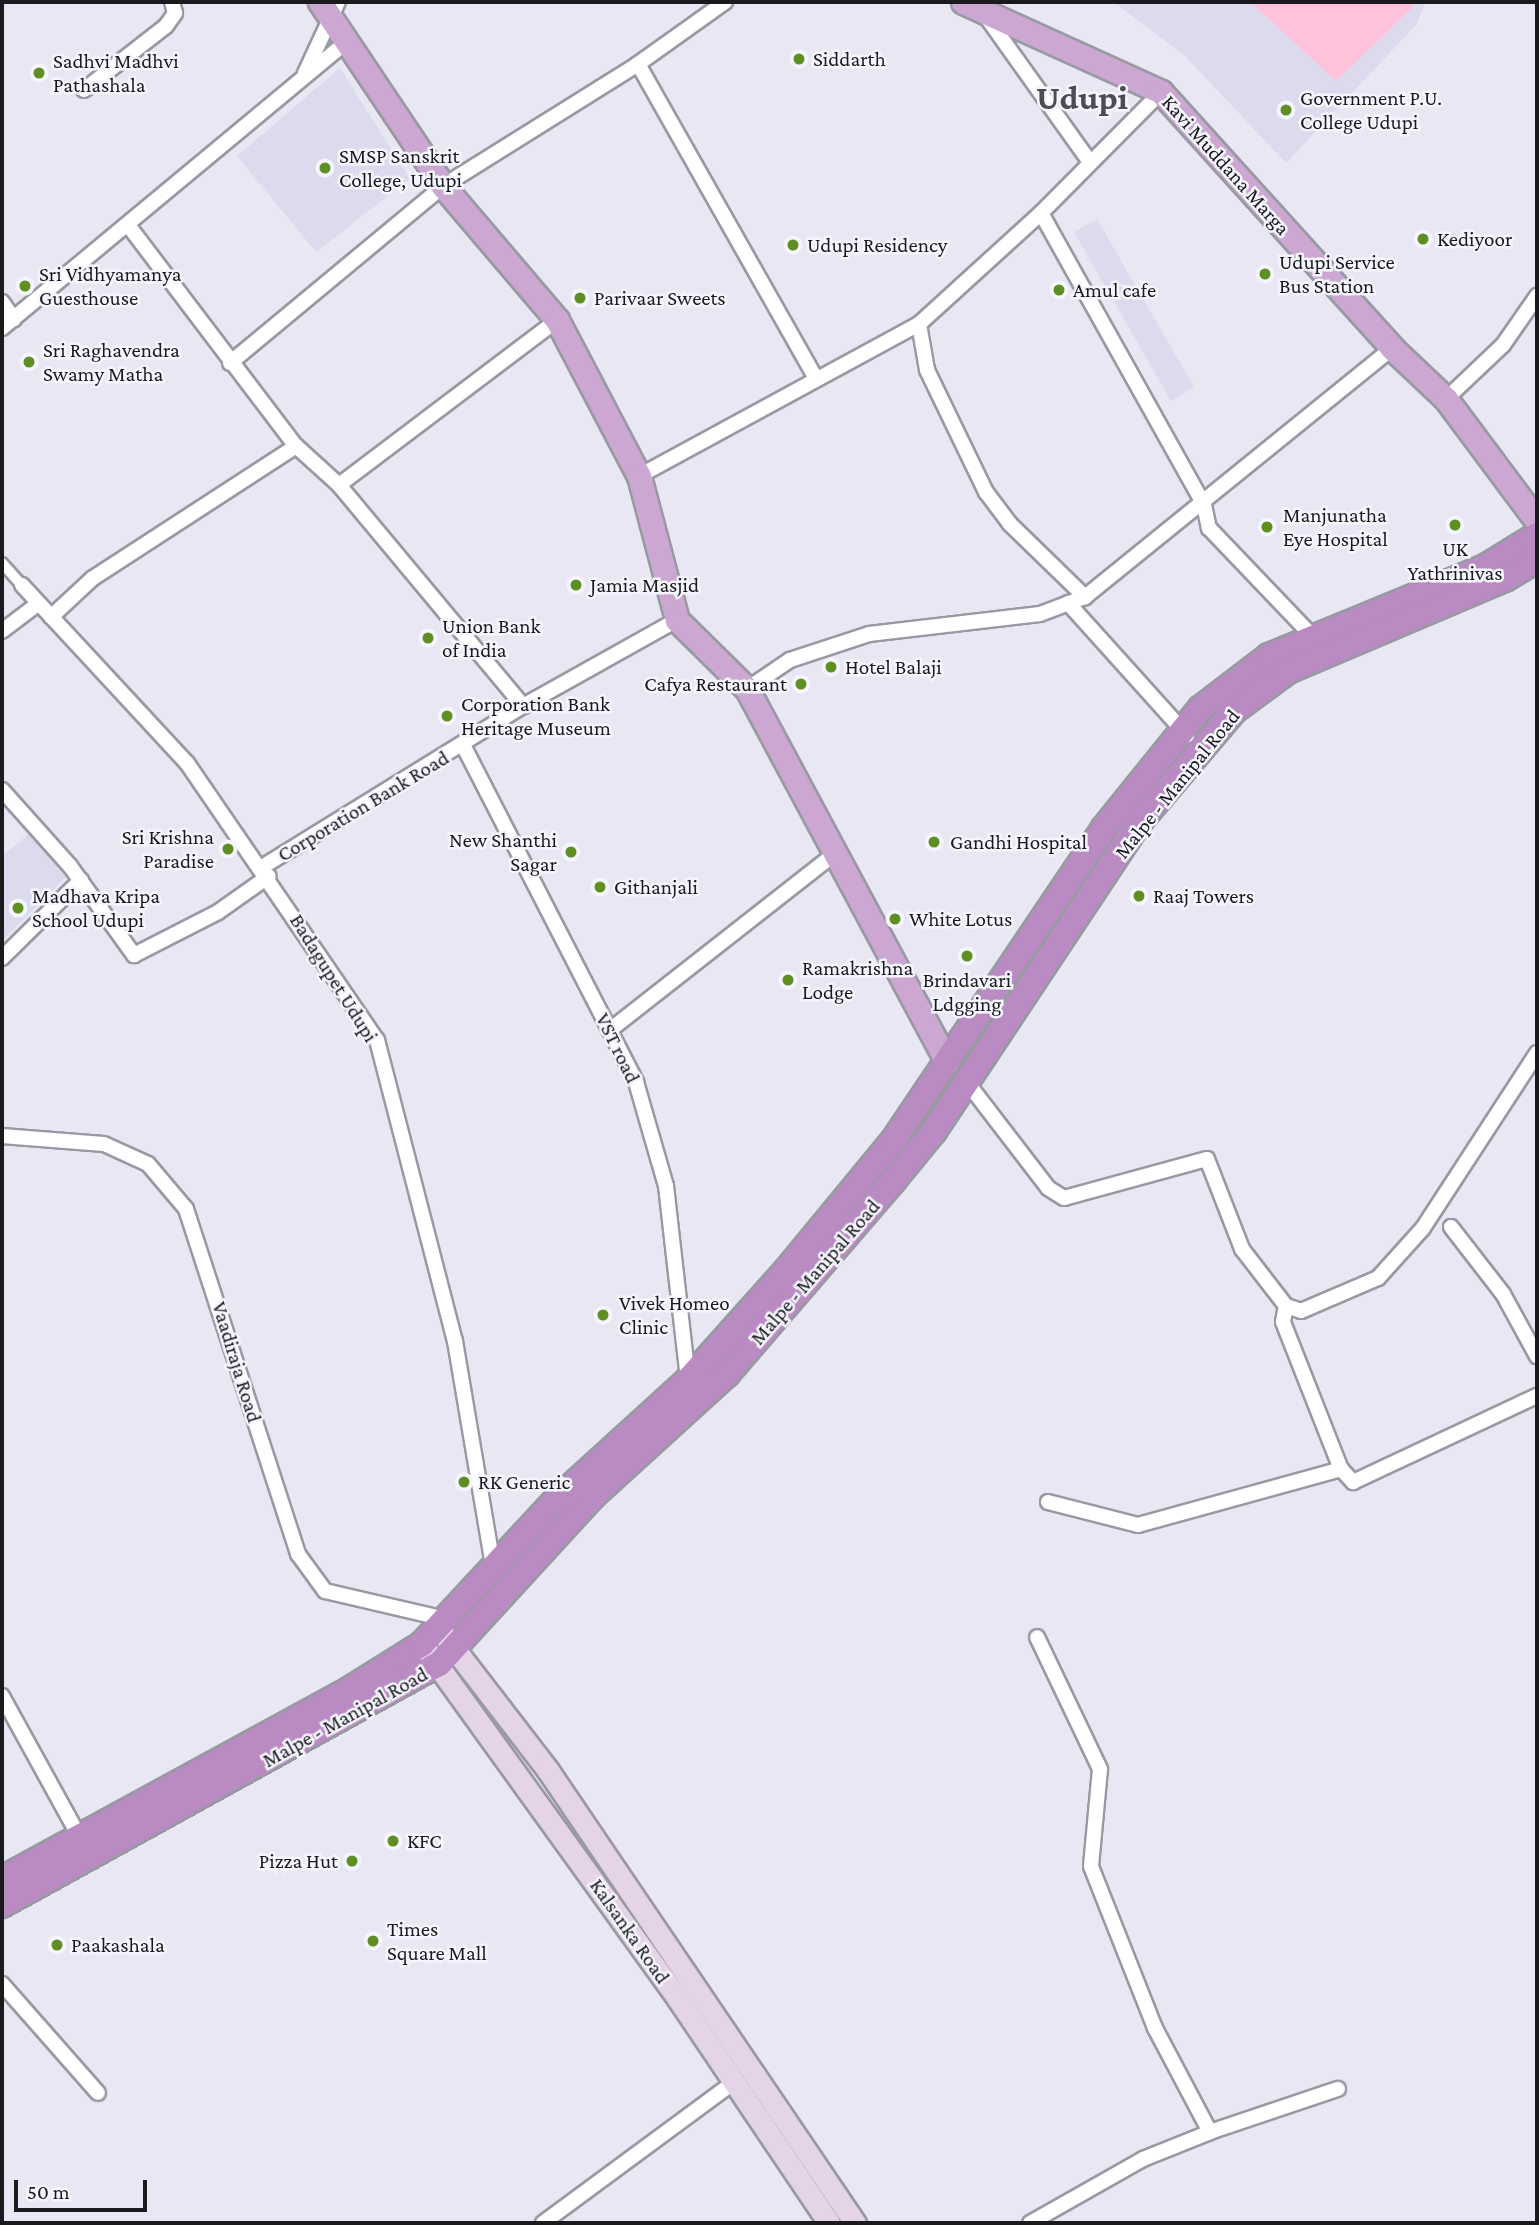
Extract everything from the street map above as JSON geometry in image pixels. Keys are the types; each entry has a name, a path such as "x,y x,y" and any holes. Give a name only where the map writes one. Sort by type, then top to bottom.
{"highway":[{"name":"Malpe - Manipal Road","path":"2,1905 447,1656 593,1496 727,1374 902,1171 966,1081 1138,825 1201,749 1258,689 1320,644 1487,566 1537,535"},
{"name":"Malpe - Manipal Road","path":"2,1878 435,1630 494,1571 555,1501 688,1380 893,1141 1104,828 1182,729 1234,678 1320,644 1504,579 1537,560"}],"main road":[{"name":"Kavi Muddana Marga","path":"963,2 985,15 1161,92 1392,348 1446,399 1537,521"},
{"path":"329,6 346,42 443,186 557,320 639,476 677,620 747,689 833,855 947,1062"},
{"path":"435,1630 447,1656 547,1769 855,2223"},
{"name":"Kalsanka Road","path":"447,1656 829,2223"}],"street":[{"path":"84,90 166,26 175,13 172,2"},
{"path":"230,363 443,186 638,64 725,2"},
{"path":"303,78 329,6"},
{"path":"985,15 1089,161"},
{"path":"2,328 346,42"},
{"path":"638,64 816,379"},
{"path":"639,476 919,324 1041,213 1089,161 1161,92"},
{"path":"1041,213 1204,505 1209,528 1320,644"},
{"path":"128,225 230,363 296,446 339,485 523,706"},
{"path":"1446,399 1503,345 1537,296"},
{"path":"2,302 14,319"},
{"path":"339,485 557,320"},
{"path":"919,324 927,370 986,492 1010,524 1085,597"},
{"path":"747,689 790,660 869,634 1040,614 1085,597 1204,505 1392,348"},
{"path":"51,617 93,578 296,446"},
{"name":"Badagupet Udupi","path":"2,563 187,763 266,872 377,1040 455,1340 494,1571"},
{"path":"2,631 39,603"},
{"path":"1068,603 1201,749"},
{"name":"Corporation Bank Road","path":"81,880 134,955 218,912 266,872 523,706 677,620"},
{"name":"VST road","path":"463,744 636,1082 666,1186 688,1380"},
{"path":"2,790 81,880 2,958"},
{"path":"610,1030 833,855"},
{"path":"966,1081 1048,1188 1064,1198 1207,1159 1237,1241 1293,1312 1310,1309 1378,1278 1423,1228 1537,1054"},
{"name":"Vaadiraja Road","path":"2,1136 103,1144 148,1164 186,1209 298,1554 325,1591 435,1630"},
{"path":"1451,1227 1503,1294 1537,1356"},
{"path":"1286,1306 1283,1322 1341,1469 1353,1482 1363,1482 1537,1396"},
{"path":"1048,1502 1138,1525 1341,1469"},
{"path":"1037,1637 1100,1769 1091,1867 1155,2028 1210,2132"},
{"path":"2,1696 79,1836"},
{"path":"2,1984 98,2094"},
{"path":"542,2223 734,2082"},
{"path":"1030,2223 1143,2159 1210,2132 1338,2090"}],"shaded area":[{"name":"Government P.U. College Udupi","path":"1114,2 1425,2 1417,24 1286,163 1186,57"},
{"path":"1250,2 1418,2 1336,81"},
{"name":"SMSP Sanskrit College, Udupi","path":"340,68 410,179 316,252 237,156"},
{"path":"1097,219 1194,387 1171,401 1074,232"},
{"name":"Madhava Kripa School Udupi","path":"31,832 68,875 2,941 2,856"}],"place":[{"name":"Siddarth","path":"799,59"},
{"name":"Sadhvi Madhvi Pathashala","path":"39,73"},
{"name":"Government P.U. College Udupi","path":"1286,110"},
{"name":"SMSP Sanskrit College, Udupi","path":"325,168"},
{"name":"Kediyoor","path":"1423,239"},
{"name":"Udupi Residency","path":"793,245"},
{"name":"Udupi Service Bus Station","path":"1265,274"},
{"name":"Sri Vidhyamanya Guesthouse","path":"25,286"},
{"name":"Amul cafe","path":"1059,290"},
{"name":"Parivaar Sweets","path":"580,298"},
{"name":"Sri Raghavendra Swamy Matha","path":"29,362"},
{"name":"UK Yathrinivas","path":"1455,525"},
{"name":"Manjunatha Eye Hospital","path":"1267,527"},
{"name":"Jamia Masjid","path":"576,585"},
{"name":"Union Bank of India","path":"428,638"},
{"name":"Hotel Balaji","path":"831,667"},
{"name":"Cafya Restaurant","path":"801,684"},
{"name":"Corporation Bank Heritage Museum","path":"447,716"},
{"name":"Gandhi Hospital","path":"934,842"},
{"name":"Sri Krishna Paradise","path":"228,849"},
{"name":"New Shanthi Sagar","path":"571,852"},
{"name":"Githanjali","path":"600,887"},
{"name":"Raaj Towers","path":"1139,896"},
{"name":"Madhava Kripa School Udupi","path":"18,908"},
{"name":"White Lotus","path":"895,919"},
{"name":"Brindavari Ldgging","path":"967,956"},
{"name":"Ramakrishna Lodge","path":"788,980"},
{"name":"Vivek Homeo Clinic","path":"603,1315"},
{"name":"RK Generic","path":"464,1482"},
{"name":"KFC","path":"393,1841"},
{"name":"Pizza Hut","path":"352,1861"},
{"name":"Times Square Mall","path":"373,1941"},
{"name":"Paakashala","path":"57,1945"}],"district":[{"name":"Udupi","path":"1082,98"}]}
